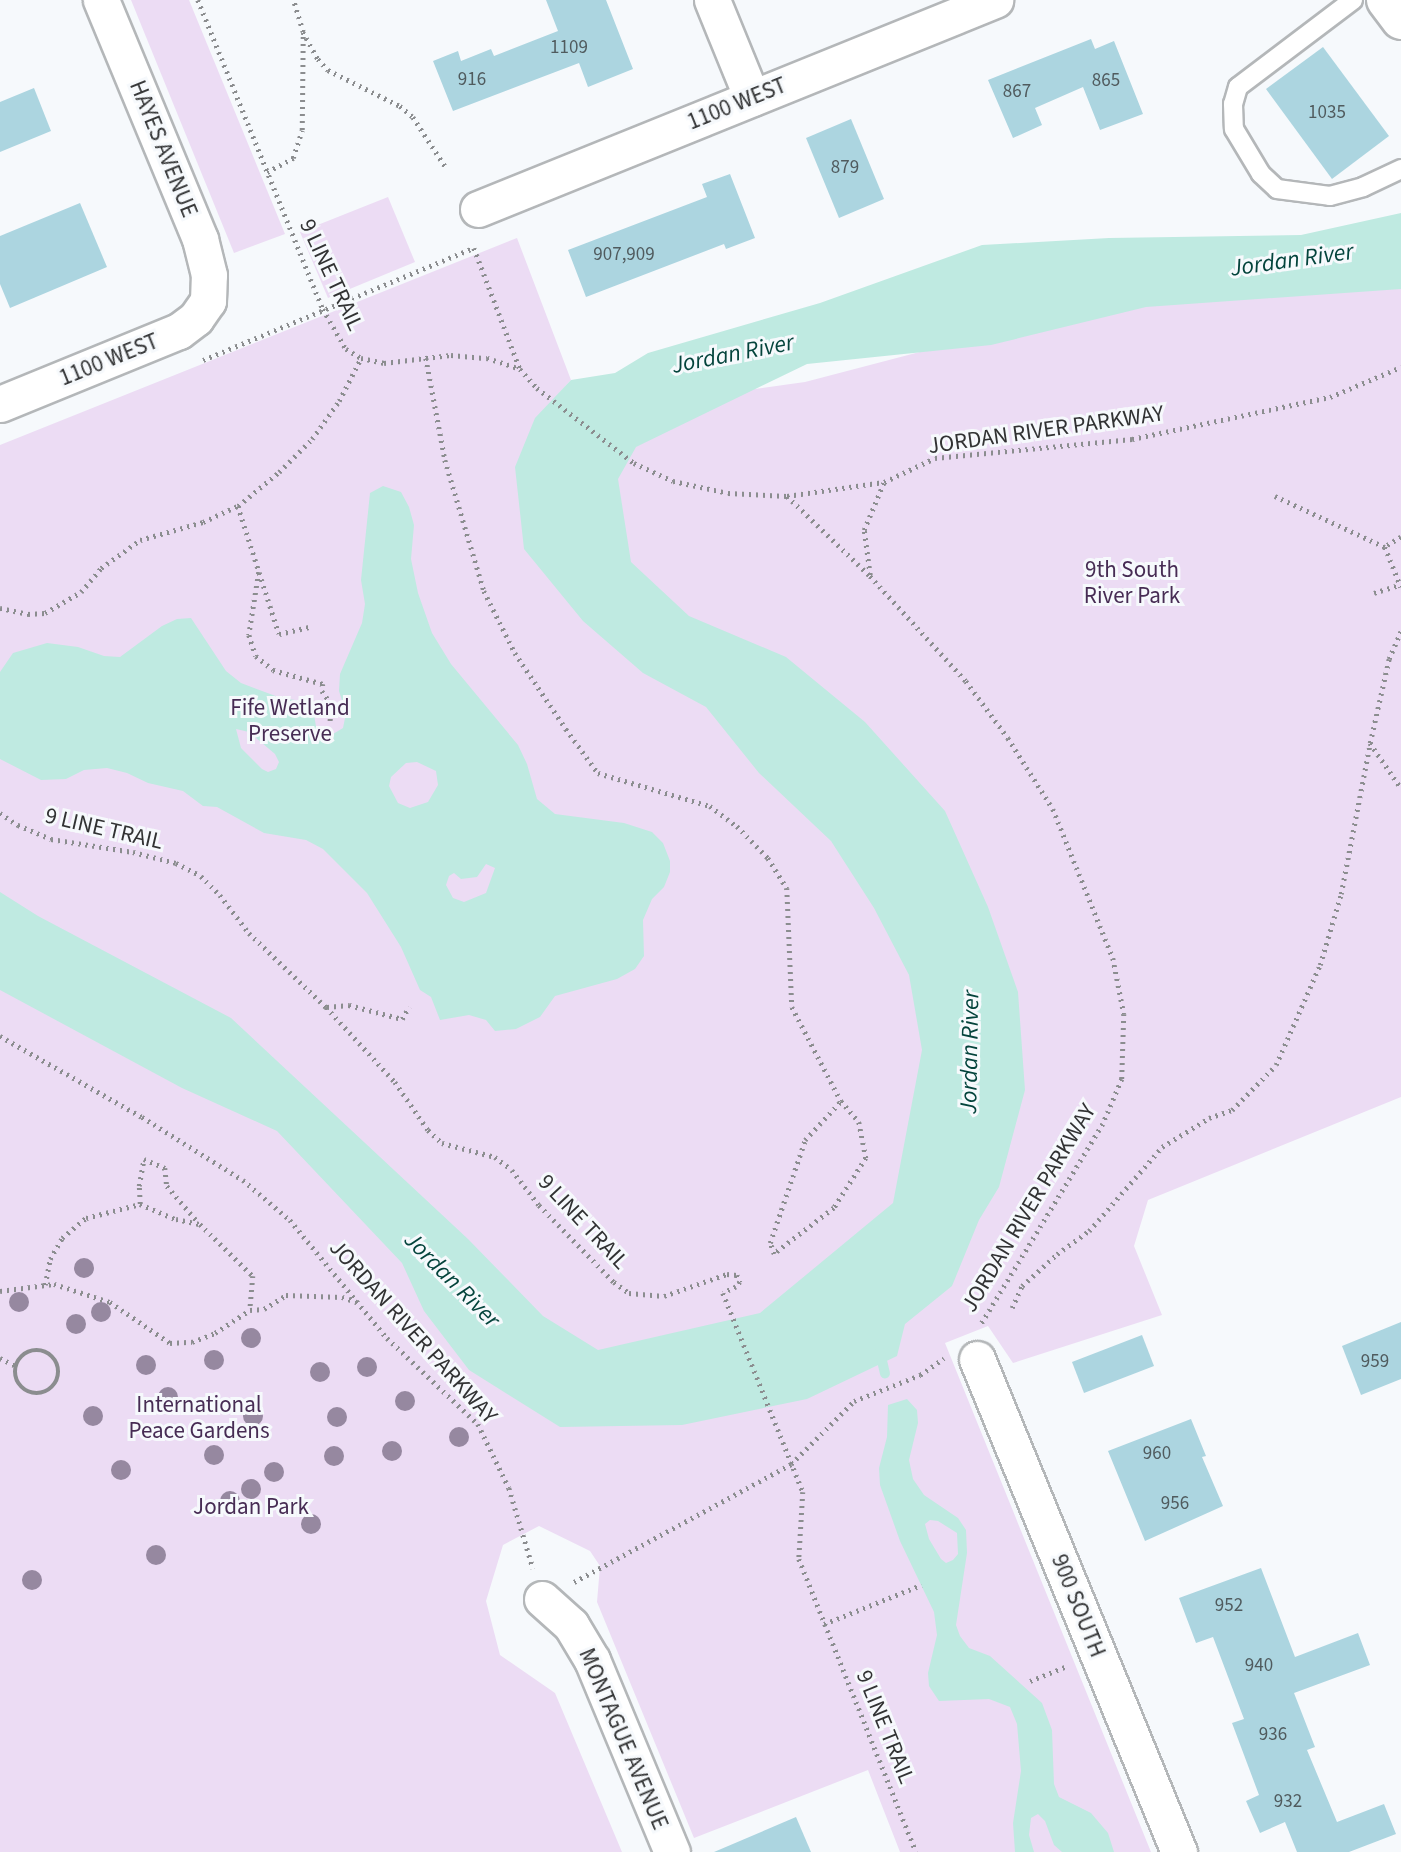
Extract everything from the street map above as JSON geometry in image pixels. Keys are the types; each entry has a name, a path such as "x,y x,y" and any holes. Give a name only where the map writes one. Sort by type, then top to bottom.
{"street":[{"name":"HAYES AVENUE","path":"102,0 200,239 209,275 208,301"},
{"path":"712,0 752,98"},
{"name":"1100 WEST","path":"478,209 995,0"},
{"path":"1386,0 1401,20"},
{"name":"1100 WEST","path":"0,404 178,331 204,310 208,301"},
{"name":"900 SOUTH","path":"969,1346 1179,1852"},
{"name":"MONTAGUE AVENUE","path":"542,1599 571,1625 592,1660 672,1852"}],"lane":[{"path":"1353,0 1238,87 1233,104 1234,129 1261,174 1277,189 1330,196 1363,187 1401,169"}],"path":[{"name":"9 LINE TRAIL","path":"0,608 28,614 45,613 80,592 101,568 140,540 203,522 237,506 279,472 312,439 339,401 361,358 346,349 323,309 198,0"},
{"path":"293,0 303,32 318,59 328,70 400,106 414,117 447,169"},
{"path":"267,172 293,158 299,143 304,110 303,32"},
{"path":"193,364 474,248 520,369"},
{"path":"361,358 384,363 451,355 487,358 520,369"},
{"path":"426,358 445,460 463,530 484,591 515,653 598,773 710,806 737,826 768,858 787,888 792,1007 841,1101 859,1122 866,1158 834,1208 774,1254 770,1243 806,1140 841,1101"},
{"name":"JORDAN RIVER PARKWAY","path":"520,369 537,388 634,463 673,481 728,493 787,496 884,482 936,458 1132,439 1330,397 1401,367"},
{"path":"870,576 864,530 884,482"},
{"name":"JORDAN RIVER PARKWAY","path":"0,1036 142,1117 243,1180 290,1220 387,1338 478,1424 509,1488 542,1599 791,1464 855,1401 920,1375 969,1346 1104,1124 1122,1079 1124,1014 1113,958 1053,809 1008,738 966,681 870,576 787,496"},
{"path":"1276,496 1385,547 1399,586 1374,593"},
{"path":"237,506 279,634 310,627"},
{"path":"1385,547 1401,537"},
{"path":"259,572 249,635 256,656 273,670 323,684 322,691 332,705 330,723"},
{"path":"1012,1308 1021,1286 1057,1254 1090,1231 1162,1147 1209,1118 1232,1110 1276,1065 1320,965 1341,894 1370,743 1390,659 1401,631"},
{"path":"1370,743 1401,788"},
{"name":"9 LINE TRAIL","path":"0,813 18,825 51,839 133,852 176,863 201,876 220,895 248,933 326,1007 395,1082 428,1130 442,1143 495,1157 512,1170 539,1205 614,1282 629,1293 664,1296 727,1274 737,1275 740,1282 723,1293 803,1492 799,1559 916,1852"},
{"path":"326,1007 349,1005 402,1018 410,1007"},
{"path":"140,1204 139,1186 144,1159 165,1168 167,1186 200,1224 253,1276 250,1310"},
{"path":"45,1284 50,1259 62,1238 86,1218 140,1204 176,1219 200,1224"},
{"path":"0,1291 54,1284 110,1302 170,1342 192,1342 215,1333 250,1310 264,1309 286,1295 342,1297 359,1304"},
{"path":"31,1350 47,1350 57,1362 57,1385 45,1393 32,1394 21,1388 15,1375 16,1366 21,1356 31,1350"},
{"path":"0,1358 16,1366"},
{"path":"824,1624 921,1585"},
{"path":"1030,1681 1065,1667"}],"green space":[{"path":"131,0 189,0 285,234 234,253"},
{"path":"388,197 415,262 328,298 300,232"},
{"path":"1401,220 1401,1097 1148,1200 1134,1246 1162,1315 1013,1363 988,1326 945,1343 1151,1852 900,1852 868,1770 694,1838 597,1602 600,1566 590,1551 539,1526 503,1545 486,1601 500,1655 555,1693 622,1852 0,1852 0,445 517,238 571,380 536,419 805,382 1396,227"}],"water":[{"name":"Jordan River","path":"1401,213 1401,289 1146,307 991,345 807,364 636,447 618,479 631,562 689,616 786,657 865,722 945,811 988,907 1018,992 1025,1090 999,1187 979,1220 952,1286 905,1324 897,1356 807,1399 682,1425 560,1427 469,1370 424,1311 402,1263 277,1131 182,1088 0,990 0,892 38,916 231,1018 468,1239 543,1316 598,1350 760,1313 893,1203 922,1050 909,975 874,908 831,841 759,773 706,707 643,673 583,621 524,549 515,467 535,418 571,380 615,373 648,353 820,303 982,245 1109,238 1301,235"},
{"path":"383,486 401,492 414,525 411,559 418,593 432,633 451,664 518,745 527,764 537,799 555,814 624,823 652,832 663,843 670,861 670,872 664,887 652,899 643,920 644,956 635,969 617,979 555,996 540,1017 516,1029 495,1031 486,1020 469,1015 440,1020 431,997 420,990 401,947 367,893 323,849 306,840 264,833 217,807 203,806 183,791 148,783 127,773 107,768 84,770 66,779 41,780 0,759 0,672 13,653 47,643 120,657 162,626 177,619 191,618 226,671 241,683 281,698 302,701 314,714 317,733 333,734 343,728 346,713 339,691 340,674 362,623 365,604 361,580 370,493","holes":["236,729 249,732 275,754 279,762 276,769 268,772 262,769 241,748","417,762 436,771 438,785 428,802 410,808 398,803 389,786 391,777 406,763","486,864 495,868 486,893 464,902 453,898 446,885 449,876 454,873 461,879 477,877"]},
{"path":"907,1399 917,1410 918,1423 909,1460 913,1479 924,1495 958,1518 966,1530 967,1553 956,1625 960,1636 969,1648 990,1656 1042,1703 1052,1730 1054,1784 1059,1797 1091,1813 1108,1833 1114,1852 1062,1852 1054,1845 1045,1821 1038,1814 1031,1818 1029,1835 1034,1852 1015,1852 1013,1823 1021,1771 1017,1724 1010,1707 989,1699 939,1701 929,1686 928,1673 937,1635 934,1612 900,1541 880,1485 879,1468 887,1437 888,1405","holes":["930,1520 938,1521 957,1533 958,1554 946,1563 929,1539 925,1524"]}],"building":[{"path":"546,0 606,0 633,69 588,87 579,63 453,111 433,61 458,51 461,61 491,49 494,56 558,31"},
{"path":"1091,39 1095,49 1114,41 1143,114 1100,130 1083,87 1035,108 1042,125 1013,138 988,80"},
{"path":"1323,47 1389,136 1332,179 1266,89"},
{"path":"34,88 51,131 0,152 0,102"},
{"path":"851,119 884,199 839,218 806,138"},
{"path":"730,174 755,238 726,249 724,244 586,297 568,250 707,197 702,184"},
{"path":"80,203 107,267 10,308 0,284 0,236"},
{"path":"1401,1322 1401,1379 1361,1395 1342,1346"},
{"path":"1142,1335 1154,1366 1084,1393 1072,1362"},
{"path":"1191,1419 1206,1456 1202,1457 1223,1506 1145,1541 1108,1451"},
{"path":"1261,1568 1295,1657 1358,1633 1370,1665 1294,1693 1315,1747 1307,1750 1337,1822 1384,1804 1396,1834 1349,1852 1297,1852 1285,1822 1260,1833 1246,1801 1259,1795 1232,1723 1244,1719 1213,1637 1196,1643 1179,1598"},
{"path":"796,1817 811,1852 714,1852"}],"waterway":[{"path":"880,1352 885,1373"}],"park label":[{"name":"9th South River Park","path":"1132,583"},
{"name":"Fife Wetland Preserve","path":"290,721"},
{"name":"International Peace Gardens","path":"199,1418"},
{"name":"Jordan Park","path":"251,1507"}]}
